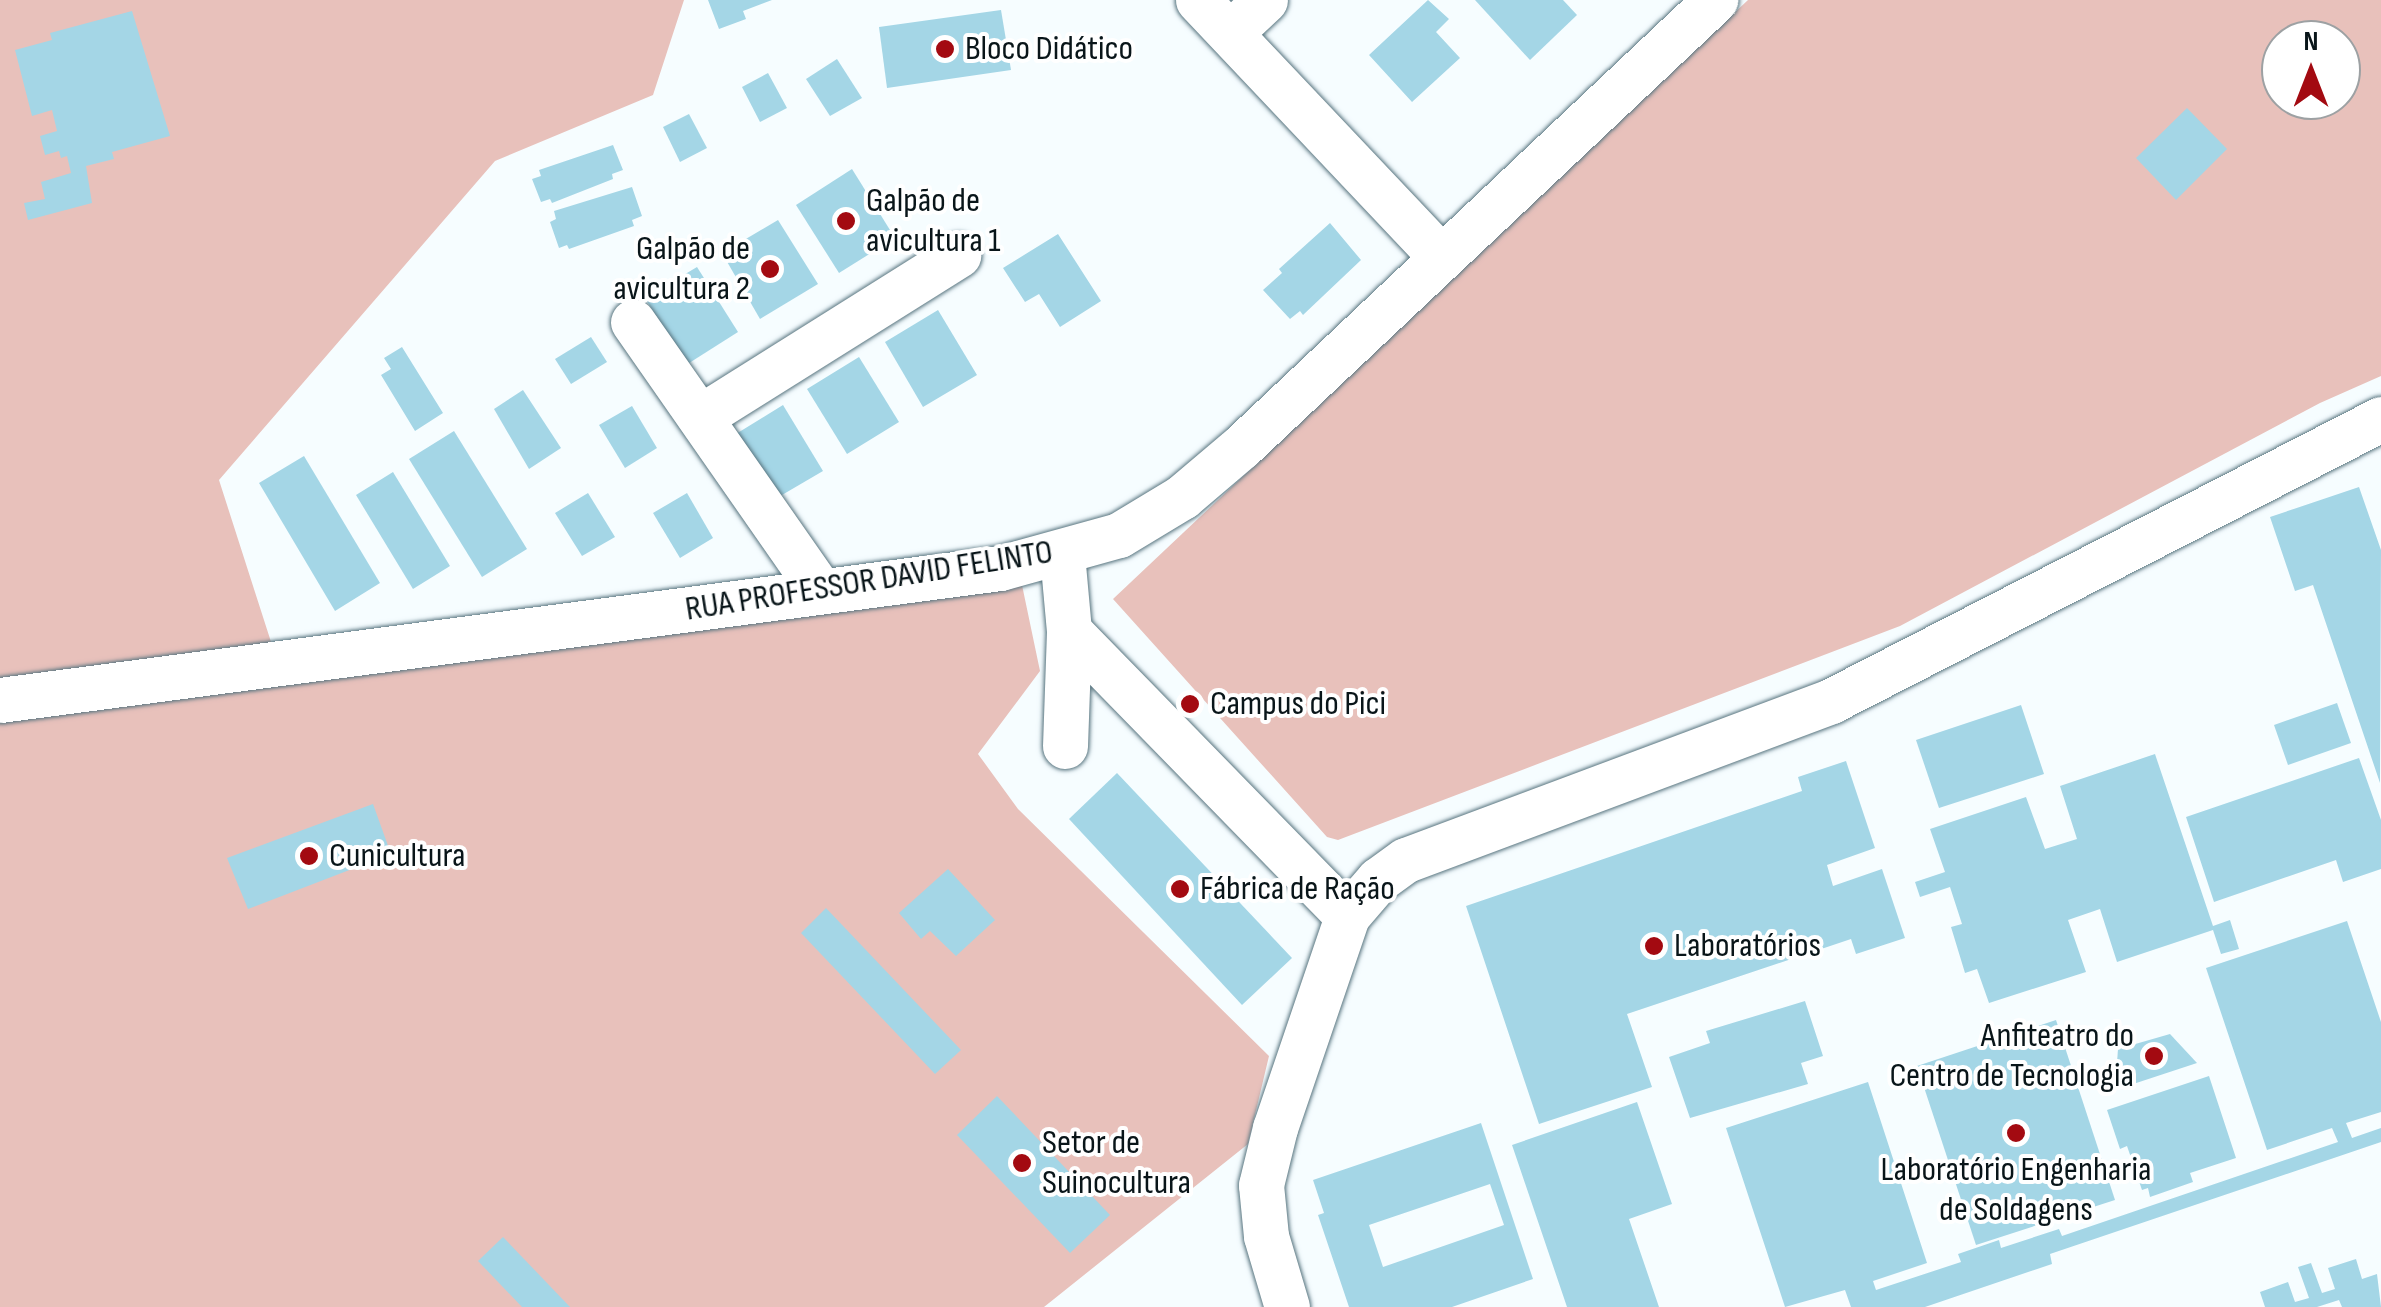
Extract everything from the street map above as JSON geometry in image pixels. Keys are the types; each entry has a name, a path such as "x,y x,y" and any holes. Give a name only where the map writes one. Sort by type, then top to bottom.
{"street":[{"path":"1198,0 1442,257"},
{"path":"1230,33 1265,0"},
{"name":"RUA PROFESSOR DAVID FELINTO","path":"0,700 1000,568 1062,554 1119,535 1182,496 1241,447 1715,0"},
{"path":"700,417 958,255"},
{"path":"633,322 821,591"},
{"path":"1286,1307 1266,1236 1262,1185 1275,1128 1348,916 1378,880 1406,860 1831,701 2381,420"},
{"path":"1062,554 1069,631 1066,746"},
{"path":"1069,631 1348,916"}],"shaded area":[{"path":"0,0 684,0 653,95 495,161 219,480 272,645 0,682"},
{"path":"1748,0 2381,0 2381,376 2320,403 1900,626 1338,840 1327,837 1113,599"},
{"path":"1022,585 1040,671 978,754 1018,809 1269,1056 1248,1144 1044,1307 0,1307 0,719"}],"building":[{"path":"708,0 772,0 743,11 746,19 719,29"},
{"path":"1428,0 1449,19 1436,32 1460,58 1412,102 1369,55"},
{"path":"1475,0 1563,0 1577,15 1530,60"},
{"name":"Bloco Didático","path":"1001,10 1011,70 887,88 879,27"},
{"path":"132,11 170,136 112,152 114,159 86,166 92,203 28,220 24,203 45,199 41,182 71,173 67,156 61,158 59,151 45,155 40,136 57,131 52,110 32,116 15,50 52,40 50,33"},
{"path":"837,59 862,98 830,116 806,79"},
{"path":"768,73 787,108 760,122 742,87"},
{"path":"2187,108 2227,149 2176,200 2136,158"},
{"path":"689,114 707,148 680,162 663,127"},
{"path":"613,145 623,170 612,174 613,179 552,203 550,199 541,202 532,179 541,176 539,170"},
{"name":"Galpão de avicultura 1","path":"852,169 895,238 839,273 796,205"},
{"path":"632,187 642,216 632,220 634,226 569,249 567,245 559,248 550,222 556,219 554,211"},
{"name":"Galpão de avicultura 2","path":"778,220 818,284 760,319 722,253"},
{"path":"1330,223 1361,260 1303,315 1300,311 1290,319 1263,290 1282,273 1279,269"},
{"path":"1058,234 1101,301 1060,327 1039,294 1025,302 1003,268"},
{"path":"697,267 738,332 686,365 645,298"},
{"path":"938,310 977,375 923,407 885,342"},
{"path":"591,337 607,362 571,384 555,359"},
{"path":"402,347 443,413 415,431 381,375 391,369 384,358"},
{"path":"859,357 899,422 847,454 807,389"},
{"path":"523,390 561,448 529,469 494,409"},
{"path":"783,405 823,471 770,502 731,437"},
{"path":"632,406 657,448 625,468 599,425"},
{"path":"454,431 527,549 482,577 409,459"},
{"path":"304,456 380,583 335,611 259,483"},
{"path":"393,472 450,566 413,589 356,495"},
{"path":"2359,487 2381,550 2380,783 2313,585 2295,591 2270,517"},
{"path":"588,493 615,537 582,556 555,513"},
{"path":"687,493 713,538 680,558 653,513"},
{"path":"2337,703 2351,743 2288,765 2274,725"},
{"path":"2021,705 2044,774 1939,808 1916,740"},
{"path":"2155,754 2213,926 2230,920 2239,949 2221,954 2213,930 2117,962 2100,909 2068,920 2086,972 1989,1003 1977,969 1965,973 1951,927 1962,924 1950,887 1920,897 1915,882 1945,872 1930,829 2026,797 2045,849 2077,839 2060,786"},
{"path":"2359,758 2381,820 2381,869 2343,882 2336,860 2214,902 2186,817"},
{"name":"Laboratórios","path":"1846,761 1875,848 1827,865 1833,886 1882,869 1905,938 1856,954 1851,939 1627,1014 1652,1087 1539,1124 1466,906 1802,791 1798,777"},
{"name":"Fábrica de Ração","path":"1117,773 1292,958 1242,1005 1069,819"},
{"name":"Cunicultura","path":"373,804 391,854 248,909 227,858"},
{"path":"948,869 995,920 956,956 930,931 921,939 899,913"},
{"path":"826,908 961,1050 935,1074 801,933"},
{"path":"2347,921 2381,1022 2381,1112 2346,1123 2352,1138 2381,1128 2381,1142 2050,1254 2052,1264 1925,1307 1851,1307 1845,1290 1785,1307 1726,1128 1868,1082 1927,1263 1873,1281 1876,1290 1961,1262 1958,1254 1999,1240 2001,1248 2059,1229 2062,1236 2338,1142 2332,1128 2267,1150 2206,968"},
{"path":"1805,1001 1823,1056 1801,1063 1808,1084 1690,1118 1669,1057 1710,1043 1706,1031"},
{"name":"Laboratório Engenharia de Soldagens","path":"2056,1020 2115,1200 1976,1245 1917,1066"},
{"name":"Anfiteatro do Centro de Tecnologia","path":"2170,1034 2197,1063 2115,1090 2118,1049"},
{"path":"2209,1076 2236,1158 2190,1173 2193,1182 2150,1197 2148,1188 2142,1190 2127,1146 2120,1149 2107,1110"},
{"name":"Setor de Suinocultura","path":"997,1096 1110,1215 1070,1253 957,1135"},
{"path":"1637,1102 1672,1204 1629,1219 1659,1307 1567,1307 1512,1145"},
{"path":"1481,1123 1533,1279 1452,1307 1349,1307 1318,1215 1324,1213 1313,1180","holes":["1490,1184 1504,1225 1383,1267 1369,1225"]},
{"path":"503,1237 570,1307 522,1307 478,1261"},
{"path":"2356,1259 2362,1279 2377,1274 2381,1307 2342,1307 2339,1300 2317,1307 2265,1307 2260,1292 2288,1282 2295,1302 2309,1298 2298,1267 2311,1263 2322,1293 2335,1289 2328,1268"}],"place":[{"name":"Bloco Didático","path":"945,49"},
{"name":"Galpão de avicultura 1","path":"846,221"},
{"name":"Galpão de avicultura 2","path":"770,269"},
{"name":"Campus do Pici","path":"1190,704"},
{"name":"Cunicultura","path":"309,856"},
{"name":"Fábrica de Ração","path":"1180,889"},
{"name":"Laboratórios","path":"1654,946"},
{"name":"Anfiteatro do Centro de Tecnologia","path":"2154,1056"},
{"name":"Laboratório Engenharia de Soldagens","path":"2016,1133"},
{"name":"Setor de Suinocultura","path":"1022,1163"}]}
